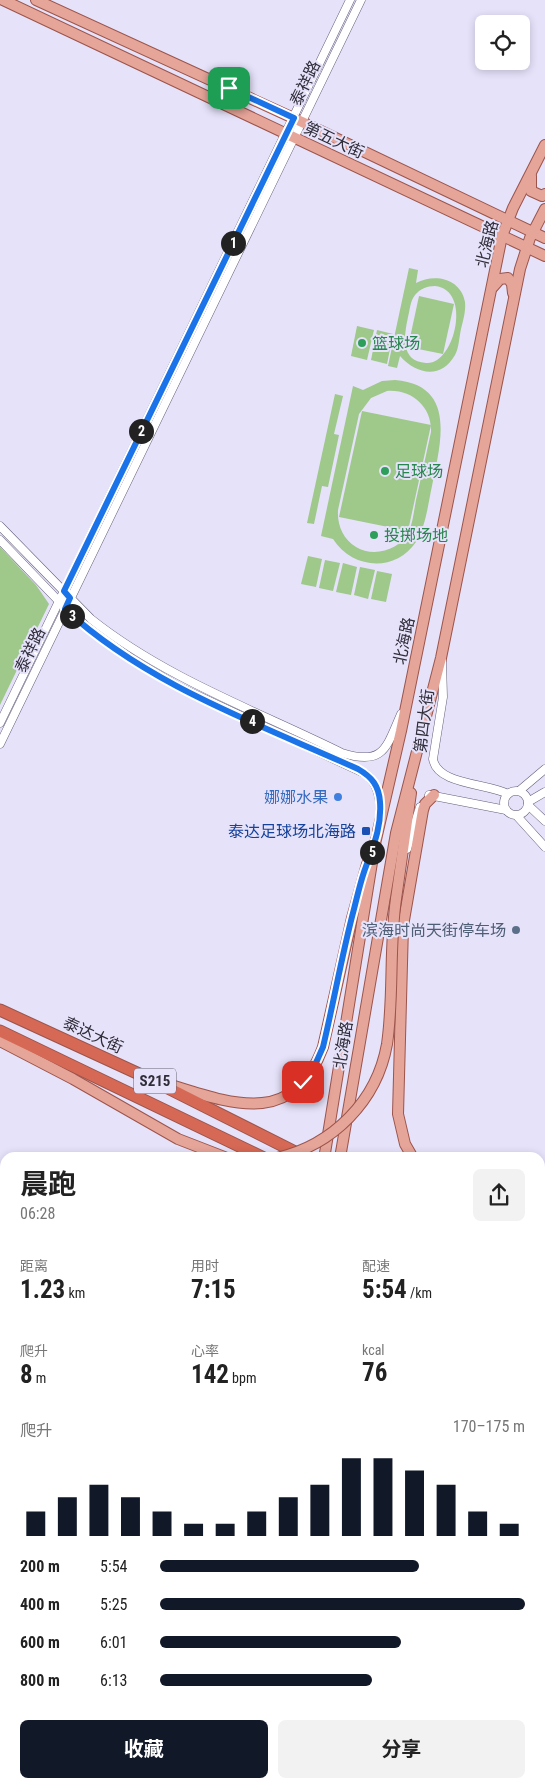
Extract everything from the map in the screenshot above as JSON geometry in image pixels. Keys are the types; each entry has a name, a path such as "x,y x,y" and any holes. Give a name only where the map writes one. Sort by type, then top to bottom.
{"highway":[{"name":"泰达大街","path":"0,1010 150,1079 295,1152"},
{"name":"S215","path":"0,1031 252,1152"}],"main road":[{"name":"第五大街","path":"3,0 476,223 506,228 523,238"},
{"name":"第五大街","path":"36,0 484,208 506,228 523,238 545,257"},
{"name":"北海路","path":"325,1152 375,844 406,704 490,294 506,228 520,194 545,145"},
{"path":"531,173 531,191 542,196 545,194"},
{"path":"484,208 494,211 504,210 520,194"},
{"path":"497,263 504,248 523,238 545,208"},
{"path":"476,223 491,237 497,263"},
{"path":"523,238 545,239"},
{"name":"北海路","path":"341,1152 396,832 441,658 514,299 523,238"},
{"path":"520,268 528,258 545,257"},
{"path":"490,294 496,282 504,278 511,280 514,299"},
{"path":"296,1152 328,1137 358,1108 375,1082 387,1043 396,899 413,771"},
{"path":"409,1152 404,1144 398,1114 403,926 424,810 426,804 434,795"},
{"path":"150,1079 227,1102 252,1105 279,1098 303,1082 315,1065 323,1047 363,873 375,844"},
{"path":"0,1041 73,1079 178,1139 212,1152"}],"street":[{"name":"泰祥路","path":"298,120 350,0"},
{"name":"泰祥路","path":"0,723 58,602 290,136 361,0"},
{"name":"泰祥路","path":"0,744 290,136"},
{"path":"0,526 104,630 167,669 342,753 366,758 382,751 390,741 406,704"},
{"path":"0,540 65,609 84,626 132,659 179,687 366,774 373,779 378,792 380,821"},
{"name":"第四大街","path":"441,658 443,697 432,759 434,766 444,777 496,788 508,794"},
{"path":"506,810 504,800 508,794 519,791 545,769"},
{"path":"519,791 525,795 528,804 545,821"},
{"path":"516,815 524,813 528,804 545,792"},
{"path":"402,865 426,796 434,795 506,810 516,815 545,847"}],"green space":[{"path":"409,268 418,270 416,283 423,280 439,279 453,283 463,294 465,312 457,349 449,363 436,371 428,372 413,367 400,356 397,368 388,366","holes":["435,286 447,291 454,300 456,313 451,341 445,353 436,361 426,363 418,361 408,353 405,339 413,297 426,287"]},
{"path":"419,296 454,304 443,354 408,347"},
{"name":"篮球场","path":"357,326 374,330 367,360 351,356"},
{"name":"篮球场","path":"377,330 393,334 387,364 371,360"},
{"path":"395,380 415,384 428,393 437,405 440,420 440,436 428,507 416,542 397,559 386,563 374,563 362,561 351,556 341,549 333,539 321,536 353,386 363,390 382,381","holes":["387,391 405,393 419,401 428,415 431,432 409,531 405,538 393,547 378,552 371,552 356,547 344,536 340,526 338,510 359,414 371,398"]},
{"path":"335,394 343,396 334,434 339,435 328,487 322,486 314,524 307,523"},
{"name":"足球场","path":"362,411 431,425 408,531 339,517"},
{"path":"0,547 36,585 49,604 0,705"},
{"path":"308,556 322,559 316,587 301,584"},
{"path":"325,560 340,563 333,591 319,588"},
{"path":"343,563 357,567 351,595 336,592"},
{"path":"360,567 375,570 368,599 354,595"},
{"path":"377,571 392,574 386,602 371,599"}],"place":[{"name":"篮球场","path":"362,343"},
{"name":"足球场","path":"385,471"},
{"name":"投掷场地","path":"374,535"},
{"name":"娜娜水果","path":"338,797"},
{"name":"泰达足球场北海路","path":"366,831"},
{"name":"滨海时尚天街停车场","path":"516,930"}],"route":[{"path":"229,88 294,118 64,591 70,598 65,609 84,626 132,659 179,687 358,769 373,779 380,802 380,821 375,844 363,873 323,1047 310,1074 303,1082"}]}
